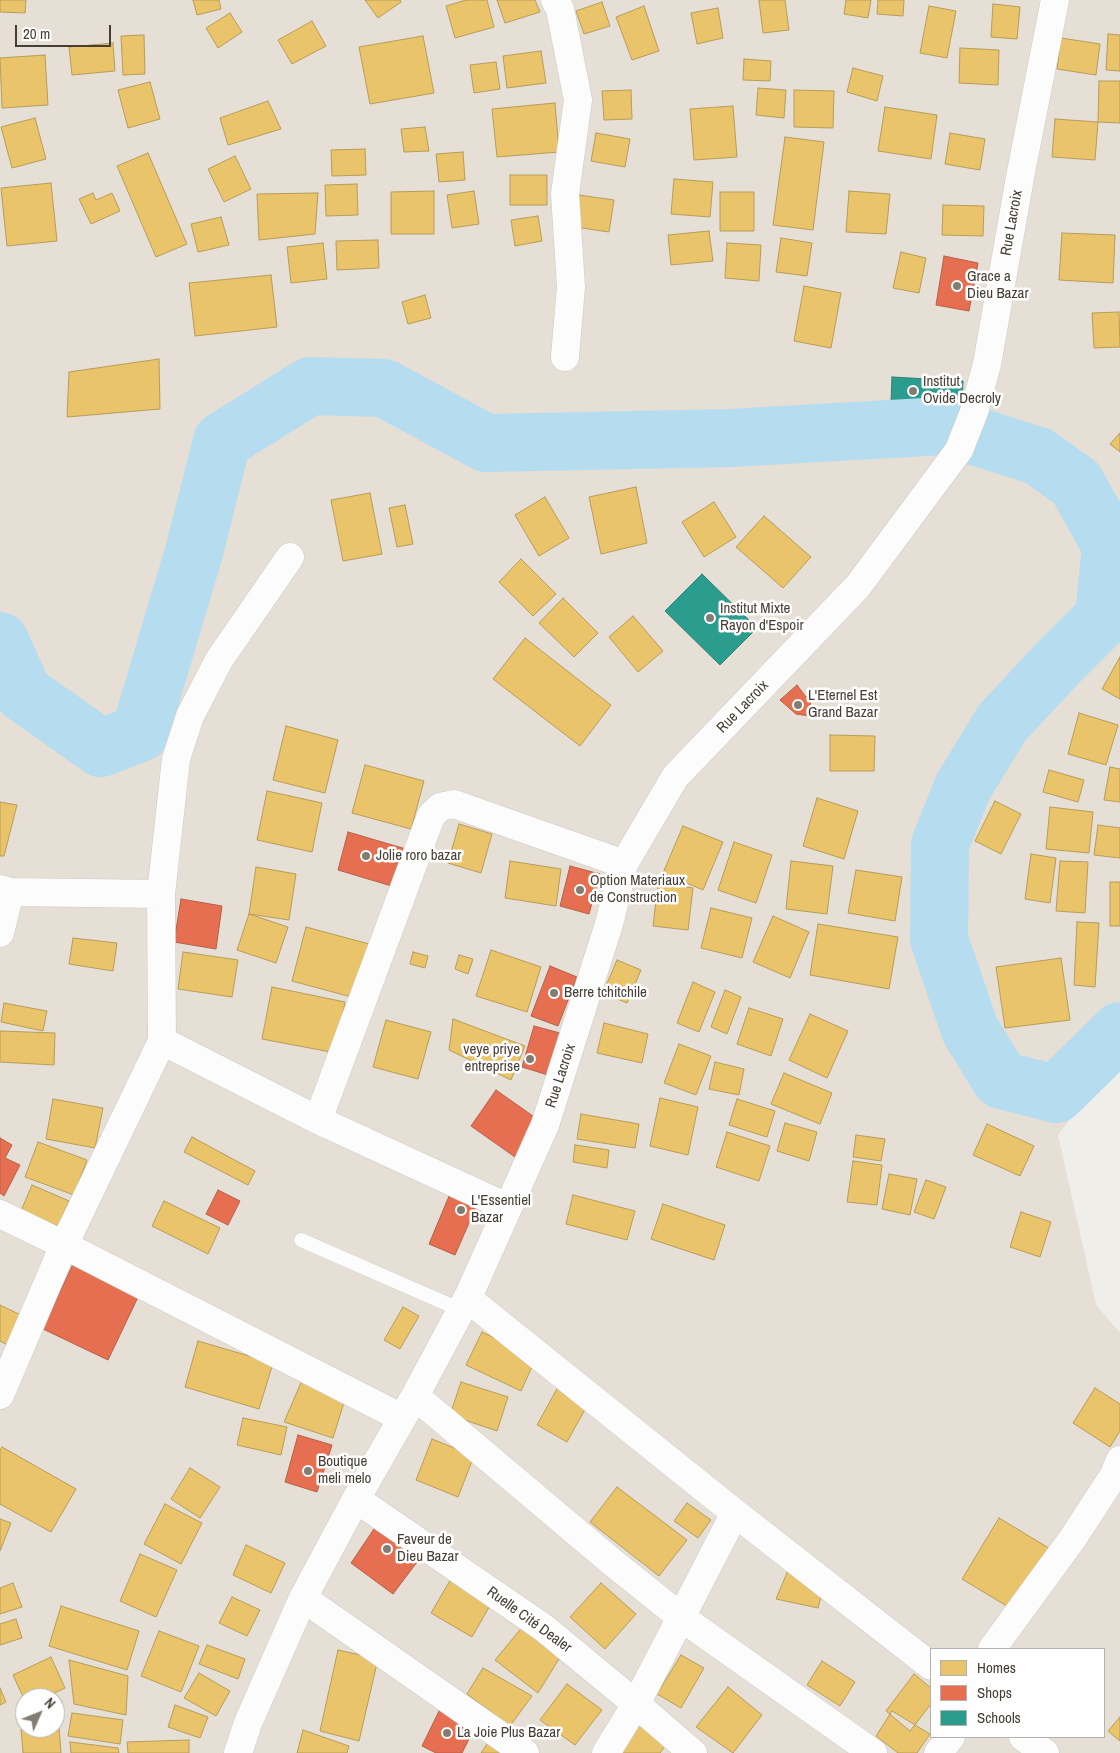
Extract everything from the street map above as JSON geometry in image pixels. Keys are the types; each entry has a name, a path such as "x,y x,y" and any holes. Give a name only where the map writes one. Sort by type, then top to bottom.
{"street":[{"path":"555,0 560,9 578,100 565,194 571,287 565,356"},
{"name":"Rue Lacroix","path":"238,1753 248,1723 304,1598 356,1499 409,1407 464,1304 545,1125 609,924 624,864 675,777 858,586 959,450 974,412 986,364 1055,0"},
{"path":"0,1395 64,1244 162,1041 161,894 176,759 190,716 219,660 290,557"},
{"path":"318,1120 431,816 440,807 454,804 624,864"},
{"path":"0,933 5,890 161,894"},
{"path":"162,1041 318,1120 507,1207"},
{"path":"0,1214 409,1407 612,1562 682,1618 873,1753"},
{"path":"464,1304 930,1665"},
{"path":"993,1648 1073,1538 1114,1475 1120,1460"},
{"name":"Ruelle Cité Dealer","path":"356,1499 544,1628 693,1753"},
{"path":"606,1753 636,1704 735,1513"},
{"path":"304,1598 525,1753"},
{"path":"938,1753 950,1738"},
{"path":"1024,1738 1045,1753"}],"lane":[{"path":"301,1240 464,1304"}],"shaded area":[{"path":"0,0 1120,0 1120,1054 1058,1135 1096,1305 1120,1333 1120,1753 0,1753"}],"building: Homes":[{"path":"0,0 26,0 25,13 0,12"},
{"path":"193,0 219,0 221,9 197,15"},
{"path":"365,0 400,0 401,2 378,18"},
{"path":"466,0 487,0 494,27 455,38 446,6"},
{"path":"497,0 535,0 540,12 505,23"},
{"path":"759,0 785,0 789,30 763,33"},
{"path":"846,0 871,0 868,18 844,14"},
{"path":"878,0 904,0 903,16 877,14"},
{"path":"602,2 610,26 584,34 576,11"},
{"path":"993,4 1020,7 1017,39 991,37"},
{"path":"644,6 659,51 632,60 616,17"},
{"path":"929,6 956,11 947,58 920,53"},
{"path":"718,8 723,38 697,44 691,13"},
{"path":"230,13 242,32 218,48 206,28"},
{"path":"312,21 326,46 292,64 278,40"},
{"path":"1108,34 1120,35 1120,71 1106,70"},
{"path":"144,35 145,74 123,75 121,36"},
{"path":"423,36 434,93 370,104 359,47"},
{"path":"1061,38 1100,44 1096,75 1057,69"},
{"path":"113,43 115,71 72,75 69,47"},
{"path":"960,48 999,50 998,85 959,83"},
{"path":"541,51 546,83 507,88 503,56"},
{"path":"45,55 48,105 2,108 0,58"},
{"path":"744,59 771,61 770,81 743,80"},
{"path":"496,62 500,89 474,93 470,65"},
{"path":"853,68 883,76 877,101 847,92"},
{"path":"1099,81 1120,81 1120,123 1098,122"},
{"path":"150,82 160,119 128,128 118,90"},
{"path":"758,88 786,90 784,118 756,115"},
{"path":"631,90 632,119 604,120 602,91"},
{"path":"794,90 834,91 833,128 794,127"},
{"path":"268,101 281,129 228,145 220,118"},
{"path":"555,103 559,152 497,157 492,109"},
{"path":"733,106 737,157 694,160 690,109"},
{"path":"885,107 937,115 931,159 878,151"},
{"path":"35,118 46,159 12,168 1,127"},
{"path":"1055,119 1098,122 1095,160 1052,157"},
{"path":"425,127 429,151 404,152 401,129"},
{"path":"596,133 630,139 625,167 591,161"},
{"path":"950,133 985,139 980,170 945,164"},
{"path":"785,137 824,142 813,230 773,225"},
{"path":"365,149 366,175 332,176 331,150"},
{"path":"463,152 465,180 439,182 436,154"},
{"path":"148,153 187,244 156,257 117,166"},
{"path":"235,156 251,189 224,202 208,169"},
{"path":"510,175 547,175 547,205 510,205"},
{"path":"674,179 713,182 710,217 671,214"},
{"path":"51,183 57,241 7,246 1,188"},
{"path":"357,184 358,215 326,216 325,185"},
{"path":"434,191 434,234 391,234 391,192"},
{"path":"474,191 479,224 452,228 447,195"},
{"path":"849,191 890,194 886,234 846,232"},
{"path":"720,192 754,192 754,231 720,231"},
{"path":"93,193 96,200 112,193 120,211 91,224 79,199"},
{"path":"318,193 315,234 259,240 257,194"},
{"path":"579,195 614,200 609,232 575,227"},
{"path":"943,205 984,206 983,236 942,235"},
{"path":"538,216 542,241 515,246 511,220"},
{"path":"221,217 229,245 198,252 191,224"},
{"path":"709,231 713,261 671,265 668,235"},
{"path":"1062,233 1115,235 1113,283 1059,280"},
{"path":"781,238 812,243 807,276 776,272"},
{"path":"378,240 379,268 337,270 336,241"},
{"path":"323,243 327,279 291,283 287,247"},
{"path":"727,243 761,245 759,281 725,278"},
{"path":"901,252 926,258 919,293 893,288"},
{"path":"271,275 277,327 195,336 189,283"},
{"path":"804,286 841,293 831,348 794,341"},
{"path":"425,295 431,318 408,324 402,302"},
{"path":"1119,312 1120,347 1094,348 1092,313"},
{"path":"159,359 160,409 67,417 69,372"},
{"path":"1120,433 1120,452 1110,444"},
{"path":"636,487 647,543 601,554 589,497"},
{"path":"370,493 382,554 343,561 331,500"},
{"path":"545,497 569,538 539,556 515,515"},
{"path":"714,502 736,537 704,557 682,522"},
{"path":"405,505 413,544 397,547 389,508"},
{"path":"764,516 811,557 783,588 736,547"},
{"path":"521,559 556,594 533,616 499,582"},
{"path":"563,598 598,633 574,657 539,623"},
{"path":"633,616 663,651 638,672 609,637"},
{"path":"525,638 611,705 580,746 493,679"},
{"path":"1120,657 1120,699 1102,689"},
{"path":"1079,713 1118,725 1106,765 1068,754"},
{"path":"286,726 338,740 325,793 273,780"},
{"path":"830,735 875,736 874,771 830,771"},
{"path":"365,765 424,781 411,829 352,813"},
{"path":"1110,767 1120,769 1120,802 1104,800"},
{"path":"1049,770 1084,780 1078,802 1043,792"},
{"path":"267,791 322,803 312,852 257,840"},
{"path":"817,798 858,811 844,859 803,846"},
{"path":"995,801 1021,814 1001,854 975,841"},
{"path":"0,802 17,805 4,856 0,856"},
{"path":"1050,807 1093,812 1089,853 1046,849"},
{"path":"459,824 492,834 481,873 448,863"},
{"path":"1098,825 1120,828 1120,858 1094,855"},
{"path":"683,826 723,842 703,890 663,873"},
{"path":"734,842 772,855 756,903 718,890"},
{"path":"1031,854 1056,858 1050,903 1025,899"},
{"path":"510,861 561,869 556,906 505,898"},
{"path":"791,861 833,866 827,914 786,909"},
{"path":"1060,861 1088,862 1085,913 1056,911"},
{"path":"256,867 296,874 289,920 249,914"},
{"path":"856,870 902,877 895,921 848,913"},
{"path":"1110,882 1120,882 1120,926 1110,926"},
{"path":"658,883 693,888 688,930 653,926"},
{"path":"711,908 752,918 742,958 701,948"},
{"path":"249,914 288,927 276,963 237,950"},
{"path":"773,916 809,932 790,978 753,962"},
{"path":"1077,922 1099,923 1095,987 1074,985"},
{"path":"818,924 898,937 889,989 810,975"},
{"path":"306,927 373,945 359,999 292,981"},
{"path":"73,938 117,943 113,971 69,964"},
{"path":"491,950 541,967 527,1012 476,996"},
{"path":"183,952 238,960 232,997 178,989"},
{"path":"413,952 428,956 425,968 410,964"},
{"path":"459,955 473,959 468,974 455,969"},
{"path":"1061,958 1070,1020 1005,1028 996,967"},
{"path":"617,960 641,970 627,1003 603,993"},
{"path":"693,982 715,992 699,1032 677,1023"},
{"path":"272,987 345,1002 336,1053 262,1039"},
{"path":"725,990 741,997 727,1034 711,1027"},
{"path":"4,1003 47,1011 43,1031 1,1022"},
{"path":"749,1008 783,1019 771,1056 737,1044"},
{"path":"810,1014 848,1031 827,1078 789,1060"},
{"path":"453,1019 525,1046 511,1080 449,1050"},
{"path":"386,1020 431,1032 418,1079 373,1067"},
{"path":"604,1023 648,1034 642,1063 597,1053"},
{"path":"0,1031 55,1033 54,1065 0,1062"},
{"path":"679,1044 711,1056 696,1095 664,1083"},
{"path":"715,1062 744,1069 739,1095 709,1089"},
{"path":"784,1073 832,1093 820,1124 771,1104"},
{"path":"660,1098 698,1107 688,1155 650,1146"},
{"path":"53,1099 103,1108 95,1148 46,1139"},
{"path":"737,1099 775,1111 767,1137 729,1125"},
{"path":"581,1114 639,1124 635,1148 577,1139"},
{"path":"785,1123 817,1132 809,1161 777,1151"},
{"path":"987,1124 1034,1146 1020,1176 973,1155"},
{"path":"727,1132 770,1146 759,1181 716,1167"},
{"path":"856,1135 885,1139 881,1161 853,1157"},
{"path":"192,1137 255,1171 248,1185 184,1152"},
{"path":"38,1142 87,1160 74,1195 25,1177"},
{"path":"575,1145 609,1150 607,1168 573,1162"},
{"path":"853,1161 882,1165 877,1205 847,1202"},
{"path":"889,1174 917,1179 910,1215 882,1209"},
{"path":"926,1180 946,1187 934,1219 914,1212"},
{"path":"32,1185 69,1201 58,1226 21,1211"},
{"path":"573,1195 635,1211 627,1240 566,1224"},
{"path":"164,1201 220,1228 208,1254 152,1226"},
{"path":"663,1204 725,1225 714,1260 651,1239"},
{"path":"1021,1212 1051,1222 1040,1257 1010,1247"},
{"path":"0,1305 23,1316 9,1346 0,1341"},
{"path":"403,1307 419,1316 400,1349 384,1340"},
{"path":"482,1332 536,1358 521,1391 466,1365"},
{"path":"198,1341 273,1363 259,1409 185,1387"},
{"path":"303,1378 345,1399 333,1438 284,1422"},
{"path":"461,1382 508,1397 497,1431 450,1415"},
{"path":"558,1387 588,1404 567,1442 537,1425"},
{"path":"1095,1388 1120,1404 1120,1431 1110,1447 1073,1423"},
{"path":"243,1418 287,1427 281,1455 237,1445"},
{"path":"432,1439 474,1456 458,1497 416,1480"},
{"path":"2,1447 76,1489 51,1532 0,1504 0,1450"},
{"path":"190,1468 220,1487 200,1518 171,1499"},
{"path":"617,1487 687,1540 659,1576 590,1522"},
{"path":"687,1503 711,1520 698,1538 674,1521"},
{"path":"165,1504 202,1523 181,1564 144,1544"},
{"path":"999,1518 1052,1550 1015,1611 962,1579"},
{"path":"0,1519 11,1523 0,1551"},
{"path":"246,1545 285,1563 271,1593 233,1575"},
{"path":"140,1554 177,1570 156,1617 120,1601"},
{"path":"792,1561 824,1585 818,1608 776,1599"},
{"path":"451,1579 492,1602 472,1637 431,1613"},
{"path":"13,1583 22,1607 0,1614 0,1588"},
{"path":"601,1583 636,1614 605,1649 570,1617"},
{"path":"232,1597 260,1610 247,1636 219,1623"},
{"path":"61,1606 139,1631 127,1670 49,1646"},
{"path":"16,1619 22,1638 0,1645 0,1624"},
{"path":"524,1625 562,1654 538,1693 495,1660"},
{"path":"159,1631 199,1646 181,1692 141,1676"},
{"path":"207,1645 245,1659 238,1679 199,1664"},
{"path":"338,1650 378,1659 359,1741 320,1731"},
{"path":"681,1655 704,1668 681,1708 657,1694"},
{"path":"51,1657 65,1688 19,1688 13,1675"},
{"path":"69,1660 128,1676 126,1715 74,1704"},
{"path":"822,1661 855,1682 840,1706 807,1685"},
{"path":"483,1668 532,1696 510,1726 467,1694"},
{"path":"199,1673 230,1691 216,1716 184,1698"},
{"path":"914,1674 930,1687 930,1705 910,1731 886,1711"},
{"path":"567,1684 602,1710 575,1745 540,1720"},
{"path":"728,1687 762,1715 733,1753 696,1727"},
{"path":"0,1688 6,1702 0,1705"},
{"path":"175,1705 208,1717 200,1738 168,1727"},
{"path":"892,1711 930,1734 917,1753 898,1753 876,1736"},
{"path":"72,1713 123,1720 120,1744 68,1736"},
{"path":"1120,1717 1120,1741 1108,1731"},
{"path":"633,1719 668,1742 660,1753 623,1753 614,1747"},
{"path":"303,1730 349,1746 347,1753 297,1753"},
{"path":"492,1737 514,1753 481,1753"},
{"path":"22,1738 60,1738 61,1753 23,1753"},
{"path":"189,1740 189,1753 128,1753 127,1742"},
{"path":"70,1742 118,1748 119,1753 71,1753"}],"building: Shops":[{"path":"944,256 978,263 969,311 936,305"},
{"path":"797,685 806,697 811,694 810,716 796,714 780,700"},
{"path":"348,832 406,849 395,887 338,870"},
{"path":"570,866 600,874 589,914 560,906"},
{"path":"181,899 222,906 216,949 174,942"},
{"path":"550,966 577,977 558,1026 531,1016"},
{"path":"534,1026 560,1033 548,1075 522,1067"},
{"path":"496,1090 540,1121 515,1157 471,1126"},
{"path":"0,1138 12,1145 5,1158 20,1165 4,1196 0,1193"},
{"path":"452,1189 479,1200 455,1255 429,1244"},
{"path":"218,1190 240,1201 228,1225 206,1214"},
{"path":"73,1264 139,1295 108,1360 43,1329"},
{"path":"298,1435 332,1445 317,1492 285,1482"},
{"path":"378,1523 420,1558 393,1594 351,1563"},
{"path":"442,1705 477,1723 462,1753 436,1753 422,1746"}],"building: Schools":[{"path":"892,377 963,381 962,406 891,402"},
{"path":"702,574 757,628 720,665 665,611"}],"waterway":[{"path":"0,641 23,693 101,748 140,733 194,552 222,441 310,386 384,388 486,443 731,438 943,426 1038,456 1076,483 1111,546 1104,617 1002,723 963,787 940,844 939,939 970,1030 1001,1080 1056,1094 1120,1031"}],"place":[{"name":"Grace a Dieu Bazar","path":"957,286"},
{"name":"Institut Ovide Decroly","path":"913,391"},
{"name":"Institut Mixte Rayon d'Espoir","path":"710,618"},
{"name":"L'Eternel Est Grand Bazar","path":"798,705"},
{"name":"Jolie roro bazar","path":"366,856"},
{"name":"Option Materiaux de Construction","path":"580,890"},
{"name":"Berre tchitchile","path":"554,993"},
{"name":"veye priye entreprise","path":"530,1059"},
{"name":"L'Essentiel Bazar","path":"461,1210"},
{"name":"Boutique meli melo","path":"308,1471"},
{"name":"Faveur de Dieu Bazar","path":"387,1549"},
{"name":"La Joie Plus Bazar","path":"447,1733"}]}
